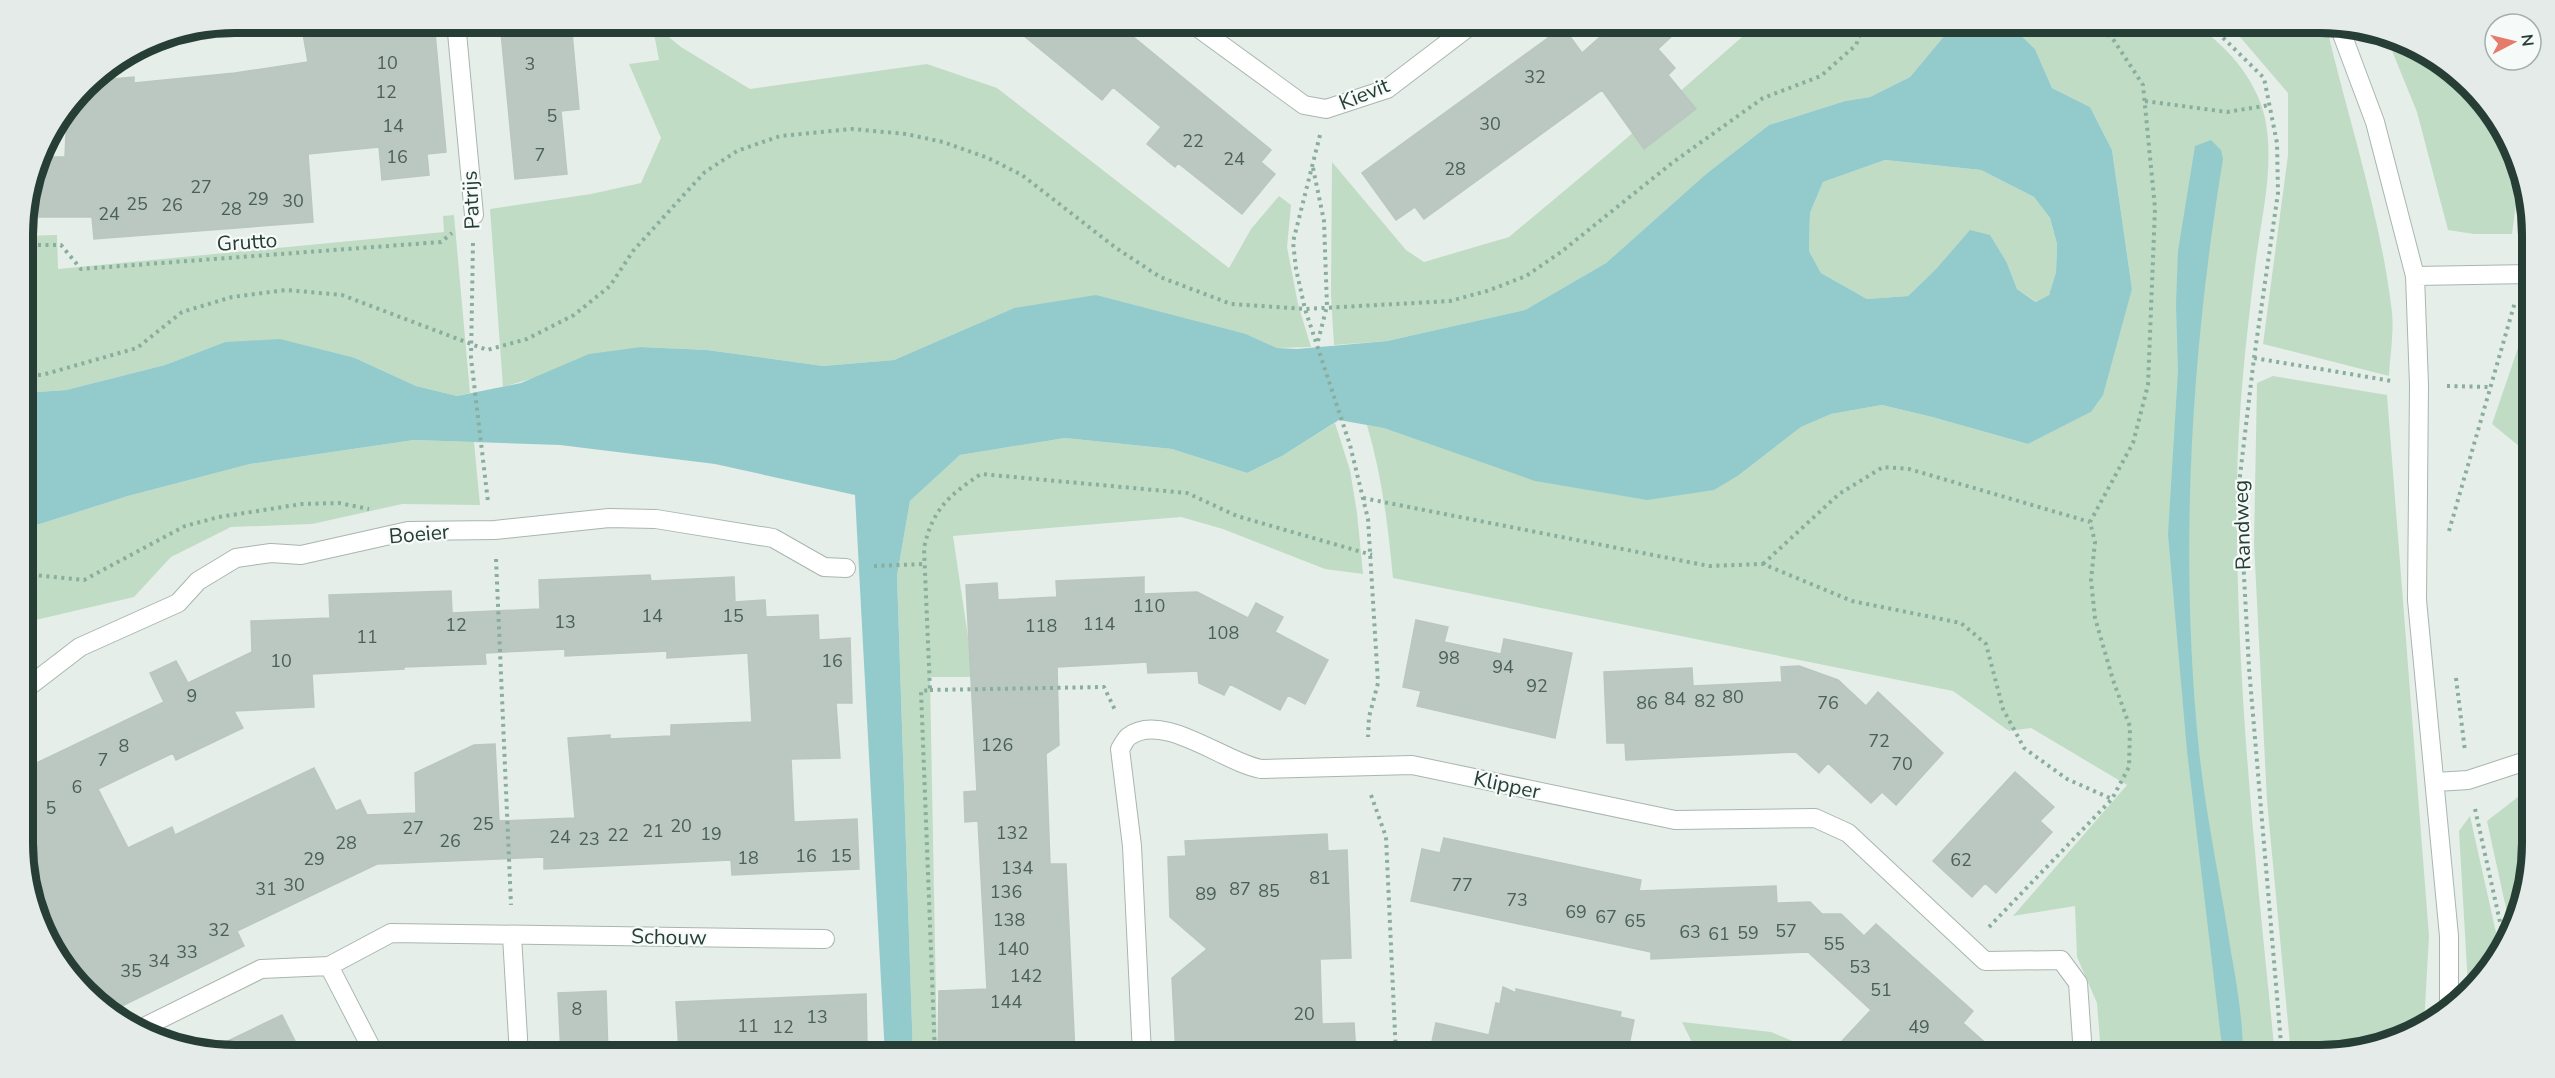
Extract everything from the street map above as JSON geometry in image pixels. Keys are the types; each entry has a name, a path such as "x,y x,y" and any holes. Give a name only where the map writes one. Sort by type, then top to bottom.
{"street":[{"name":"Patrijs","path":"457,33 474,215"},
{"name":"Kievit","path":"1205,33 1304,105 1326,109 1387,89 1461,33"},
{"path":"2342,34 2375,122 2415,276 2419,385 2417,600 2449,936 2449,998"},
{"path":"2415,276 2522,274"},
{"name":"Boeier","path":"33,683 80,647 178,603 198,581 236,558 271,553 301,555 408,531 495,530 609,518 656,519 773,538 824,567 846,568"},
{"name":"Klipper","path":"1127,737 1145,730 1178,733 1244,766 1261,769 1341,769 1412,765 1675,820 1815,818 1848,833 1985,961 2061,960 2078,983 2082,1045"},
{"path":"1127,737 1120,749 1132,846 1142,1045"},
{"path":"2436,782 2468,780 2522,762"},
{"name":"Schouw","path":"148,1025 261,969 329,966 391,933 825,939"},
{"path":"512,936 518,1045"},
{"path":"329,966 370,1045"}],"path":[{"path":"33,375 42,375 137,348 182,312 232,297 286,291 342,295 487,350 527,339 574,315 610,285 633,251 705,172 737,151 780,136 852,129 906,134 943,142 988,158 1022,175 1116,248 1160,278 1231,303 1305,309 1450,301 1487,291 1526,276 1561,252 1671,163 1763,98 1821,76 1856,45 1860,33"},
{"path":"1970,947 2112,799 2129,767 2130,727 2113,680 2095,618 2091,580 2095,542 2090,522 2133,443 2148,385 2155,208 2143,85 2113,39 2106,33"},
{"name":"Randweg","path":"2218,33 2264,78 2277,143 2278,193 2254,358 2239,484 2249,668 2281,1045"},
{"path":"2145,101 2227,112 2270,105"},
{"path":"1317,344 1327,306 1324,221 1312,168 1293,242 1296,269 1305,309 1350,445"},
{"name":"Grutto","path":"33,245 61,245 81,269 441,242 474,215"},
{"name":"Patrijs","path":"474,215 471,344 488,508 495,530 512,936"},
{"path":"2448,533 2489,387 2522,285"},
{"path":"2254,358 2318,368"},
{"path":"1763,564 1839,494 1883,467 1909,469 2090,522"},
{"path":"930,690 924,564 924,548 928,529 939,508 956,490 981,474 1187,493 1238,516 1372,555"},
{"path":"1363,498 1709,566 1763,564 1852,601 1961,623 1986,644 2004,709 2024,748 2067,779 2112,799"},
{"path":"908,565 924,564"},
{"path":"2456,674 2468,780 2502,930"},
{"path":"935,1045 921,691 1104,687 1127,737"}],"green space":[{"path":"654,33 664,33 681,47 750,89 927,64 997,88 1229,268 1251,229 1279,196 1291,205 1287,247 1298,304 1311,347 1277,348 1246,334 1224,329 1014,308 894,360 823,366 707,350 641,347 503,387 490,209 591,194 641,183 661,138 629,64 659,60"},
{"path":"1747,33 1947,33 1910,77 1870,97 1845,101 1769,125 1706,174 1606,263 1525,310 1387,341 1334,345 1331,295 1332,162 1406,250 1424,262 1509,237"},
{"path":"2018,33 2206,33 2228,52 2247,76 2261,103 2265,118 2268,136 2268,174 2252,294 2241,403 2237,485 2237,557 2248,771 2274,1045 2100,1045 2097,1003 2077,957 2075,906 2013,916 2127,785 2031,728 2009,731 1953,691 1393,578 1384,501 1367,425 1739,475 1801,427 1831,414 1882,405 2028,444 2091,412 2132,289 2112,150 2090,107 2052,88 2035,49"},
{"path":"2237,33 2328,33 2364,172 2387,277 2392,312 2389,376 2263,344 2288,155 2288,93"},
{"path":"2390,46 2421,60 2443,75 2463,92 2495,134 2507,158 2517,195 2512,234 2474,234 2448,230 2417,112"},
{"path":"1885,160 1981,170 2034,197 2050,218 2057,244 2056,272 2049,295 2037,302 2017,289 2007,263 1937,268 1908,296 1867,299 1821,273 1809,251 1810,213 1823,182"},
{"path":"454,215 470,393 457,396 416,386 355,358 225,342 165,365 66,390 33,392 33,236 57,235 58,269 444,232 443,216"},
{"path":"2522,336 2522,449 2492,424"},
{"path":"2273,376 2387,395 2429,936 2425,1016 2385,1034 2333,1045 2290,1045 2267,801 2254,543 2257,383"},
{"path":"1335,423 1350,470 1363,574 1325,569 1223,529 1181,517 953,536 974,677 930,677 937,1045 913,1045 897,576 910,501 960,455 1065,438 1172,449 1247,473 1282,456"},
{"path":"414,440 474,442 480,505 402,504 312,524 231,527 171,557 134,597 33,621 33,526 128,496 250,464"},
{"path":"2522,794 2520,869 2508,917 2487,821"},
{"path":"2470,816 2497,939 2468,980 2459,831"},
{"path":"1682,1022 1771,1032 1802,1045 1693,1045"}],"water":[{"path":"1947,33 2018,33 2035,49 2052,88 2090,107 2112,150 2132,289 2103,395 2091,412 2028,444 1882,405 1831,414 1801,427 1739,475 1714,490 1647,500 1535,481 1384,428 1339,420 1282,456 1247,473 1172,449 1065,438 960,455 910,501 897,576 913,1045 884,1045 855,495 715,464 560,445 414,440 250,464 128,496 33,526 33,392 66,390 165,365 225,342 280,339 355,358 416,386 457,396 521,383 589,354 641,347 707,350 823,366 894,360 1014,308 1096,295 1246,334 1277,348 1297,349 1387,341 1525,310 1606,263 1706,174 1769,125 1845,101 1870,97 1910,77","holes":["1885,160 1981,170 2034,197 2050,218 2057,244 2056,272 2049,295 2036,302 2017,289 2007,263 1990,235 1970,230 1937,268 1908,296 1867,299 1821,273 1809,251 1810,213 1823,182"]},
{"path":"2211,140 2221,150 2223,159 2212,232 2196,380 2189,528 2193,676 2202,775 2237,990 2243,1045 2222,1045 2187,751 2168,534 2178,371 2176,304 2178,251 2195,146"}],"building":[{"path":"303,33 435,33 446,152 427,154 429,175 382,180 379,147 308,154 313,222 94,239 92,217 34,217 40,183 48,157 65,157 66,124 92,92 107,80 134,77 134,83 235,73 308,62"},
{"path":"501,33 572,33 579,109 561,111 567,174 515,179"},
{"path":"1020,33 1128,33 1271,150 1261,162 1275,174 1242,214 1178,163 1175,167 1147,144 1161,127 1113,87 1102,100"},
{"path":"1555,33 1567,33 1582,53 1605,33 1675,33 1658,49 1675,68 1668,75 1696,109 1644,149 1602,90 1424,219 1415,207 1396,220 1362,173"},
{"path":"650,575 651,581 734,577 735,602 765,600 766,617 818,615 819,640 850,638 852,703 836,703 840,758 791,759 794,822 857,819 859,869 732,875 731,860 544,869 544,857 377,864 237,931 244,946 120,1007 92,986 75,966 48,920 40,895 33,843 33,765 164,702 150,673 176,661 188,683 252,652 251,621 330,618 329,595 451,591 452,613 540,609 539,580","holes":["565,649 565,656 667,651 667,658 748,653 752,722 671,725 671,736 610,739 610,735 568,738 575,818 499,821 495,744 474,745 415,773 416,813 367,815 360,800 336,811 314,768 175,835 172,827 128,848 98,789 173,753 176,760 243,728 234,711 314,707 312,674 486,664 485,653"]},
{"path":"1144,577 1144,594 1197,592 1248,618 1256,603 1283,617 1275,632 1328,660 1305,704 1288,695 1280,710 1230,684 1224,695 1199,683 1198,671 1148,673 1147,662 1057,667 1059,745 1046,754 1050,864 1066,864 1075,1045 938,1045 939,991 987,989 978,821 965,822 964,792 977,791 966,585 997,583 998,600 1057,597 1056,581"},
{"path":"1416,620 1448,627 1444,642 1501,654 1504,639 1572,653 1555,738 1417,706 1421,691 1403,687"},
{"path":"1799,666 1838,680 1866,706 1878,692 1943,753 1896,805 1882,792 1871,803 1828,763 1819,773 1796,752 1626,760 1625,743 1607,743 1604,672 1692,668 1693,686 1782,682 1781,667"},
{"path":"2015,772 2054,807 2040,821 2052,832 1996,893 1985,883 1972,897 1933,861"},
{"path":"1327,834 1328,851 1347,850 1351,958 1320,959 1322,1024 1354,1023 1355,1045 1175,1045 1172,978 1207,949 1170,917 1168,857 1186,856 1185,841"},
{"path":"1444,838 1641,880 1639,891 1776,886 1777,903 1810,902 1822,914 1841,914 1864,936 1876,924 1973,1011 1963,1023 1988,1045 1838,1045 1871,1010 1808,952 1651,959 1651,952 1411,901 1422,849 1440,853"},
{"path":"1503,987 1516,993 1516,989 1621,1012 1620,1017 1634,1020 1629,1045 1431,1045 1436,1023 1489,1035 1496,1003 1500,1004"},
{"path":"606,991 608,1045 561,1045 558,993"},
{"path":"866,994 867,1043 679,1045 676,1002"},
{"path":"282,1015 297,1045 235,1045 222,1044"}]}
